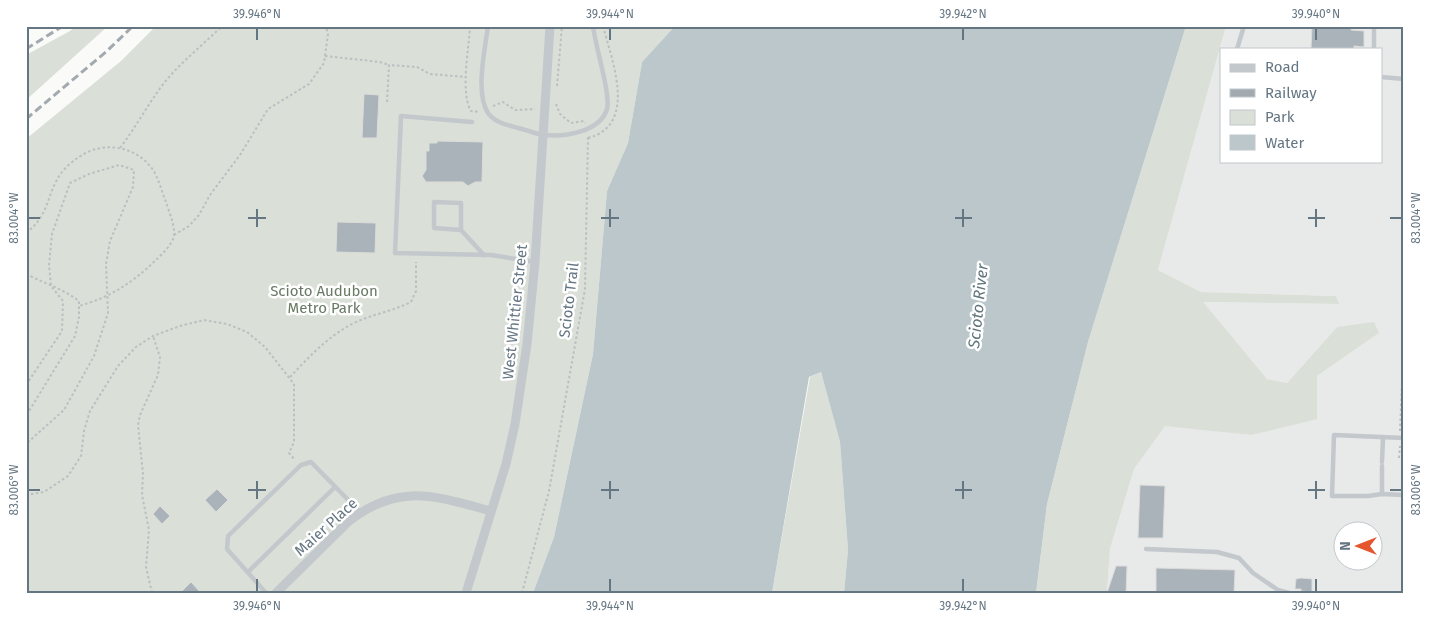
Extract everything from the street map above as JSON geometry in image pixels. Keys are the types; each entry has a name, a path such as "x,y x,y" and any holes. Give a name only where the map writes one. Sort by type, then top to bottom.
{"street":[{"name":"West Whittier Street","path":"466,593 506,464 527,344 535,262 550,26"},
{"name":"Maier Place","path":"276,593 348,522 360,512 386,499 412,495 444,499 491,511"}],"lane":[{"path":"488,26 481,88 483,101 488,113 499,122 543,135 558,135 588,130 601,120 607,108 606,91 593,26"},
{"path":"1237,48 1244,26"},
{"path":"1374,26 1374,48"},
{"path":"1382,77 1404,79"},
{"path":"472,122 401,116 395,253 484,255 535,262"},
{"path":"461,230 434,228 434,202 461,202 461,230 484,255"},
{"path":"1402,438 1334,436 1332,496 1404,495"},
{"path":"1382,494 1383,437"},
{"path":"266,593 227,548 228,536 301,465 311,462 360,512"},
{"path":"248,572 336,487"},
{"path":"1146,549 1217,552 1239,558 1253,573 1278,590 1289,593"}],"path":[{"path":"120,148 164,84 222,26"},
{"path":"79,306 99,300 133,282 164,252 174,236 190,226 199,216 210,195 240,155 268,109 309,84 324,63 328,34 326,26"},
{"path":"556,94 562,26"},
{"path":"325,56 417,67 430,74 466,77"},
{"path":"387,102 389,65"},
{"path":"556,104 560,114 571,122 584,121 588,130"},
{"name":"Scioto Trail","path":"522,593 549,491 585,289 588,130"},
{"path":"26,233 44,216 62,171 80,156 101,147 120,148 136,154 154,170 171,216 174,236"},
{"path":"26,385 62,331 63,301 51,286 49,265 52,234 70,183 89,174 119,166 134,170 133,187 110,241 106,264 108,313 94,356 64,410 26,444"},
{"path":"289,378 318,348 353,323 374,314 396,310 411,302 416,291 415,254"},
{"path":"26,274 68,292 79,301 75,336 26,416"},
{"path":"26,495 44,492 68,476 81,456 84,431 90,411 118,366 136,347 154,336 180,326 204,320 227,324 246,332 265,347 294,384 294,442 289,453 301,465"},
{"path":"152,593 146,567 149,530 142,495 143,474 138,425 158,375 160,357 154,336"},
{"path":"1399,458 1402,438 1404,336"}],"shaded area":[{"path":"1226,26 1404,26 1404,593 1107,593 1110,549 1134,469 1165,425 1251,435 1317,376 1379,333 1337,327 1287,383 1267,379 1202,302 1338,304 1336,296 1201,292 1158,270"}],"green space":[{"path":"76,26 108,26 26,100 26,55"},
{"name":"Scioto Audubon Metro Park","path":"156,26 675,26 642,62 628,143 607,191 593,354 554,537 533,593 26,593 26,139 121,61"},
{"path":"1186,26 1226,26 1158,270 1201,292 1336,296 1339,304 1203,302 1267,379 1287,383 1337,327 1374,322 1379,333 1317,376 1317,419 1251,435 1165,426 1134,469 1110,549 1107,593 1036,593 1047,504 1088,342"},
{"path":"821,372 840,442 848,550 844,593 772,593 810,377"}],"water":[{"name":"Scioto River","path":"675,26 1186,26 1088,342 1047,504 1036,593 844,593 848,550 840,442 821,372 809,377 772,593 533,593 554,537 593,354 607,191 628,143 642,62"}],"building":[{"path":"1312,26 1351,26 1351,30 1364,31 1364,47 1311,48"},
{"path":"364,94 379,95 377,138 362,138"},
{"path":"437,141 483,142 482,182 475,182 468,186 463,182 426,182 422,176 426,170 426,151 429,151 429,143 437,143"},
{"path":"337,222 376,223 375,253 336,252"},
{"path":"1140,485 1165,486 1163,538 1138,538"},
{"path":"217,489 228,500 216,512 205,500"},
{"path":"160,506 170,516 162,524 153,514"},
{"path":"1116,566 1127,566 1126,593 1107,593"},
{"path":"1156,568 1235,570 1234,593 1156,593"},
{"path":"1296,579 1312,579 1312,592 1295,589"},
{"path":"191,582 201,593 180,593"}],"railway":[{"path":"26,49 63,26"},
{"path":"26,119 107,51 133,26"}]}
